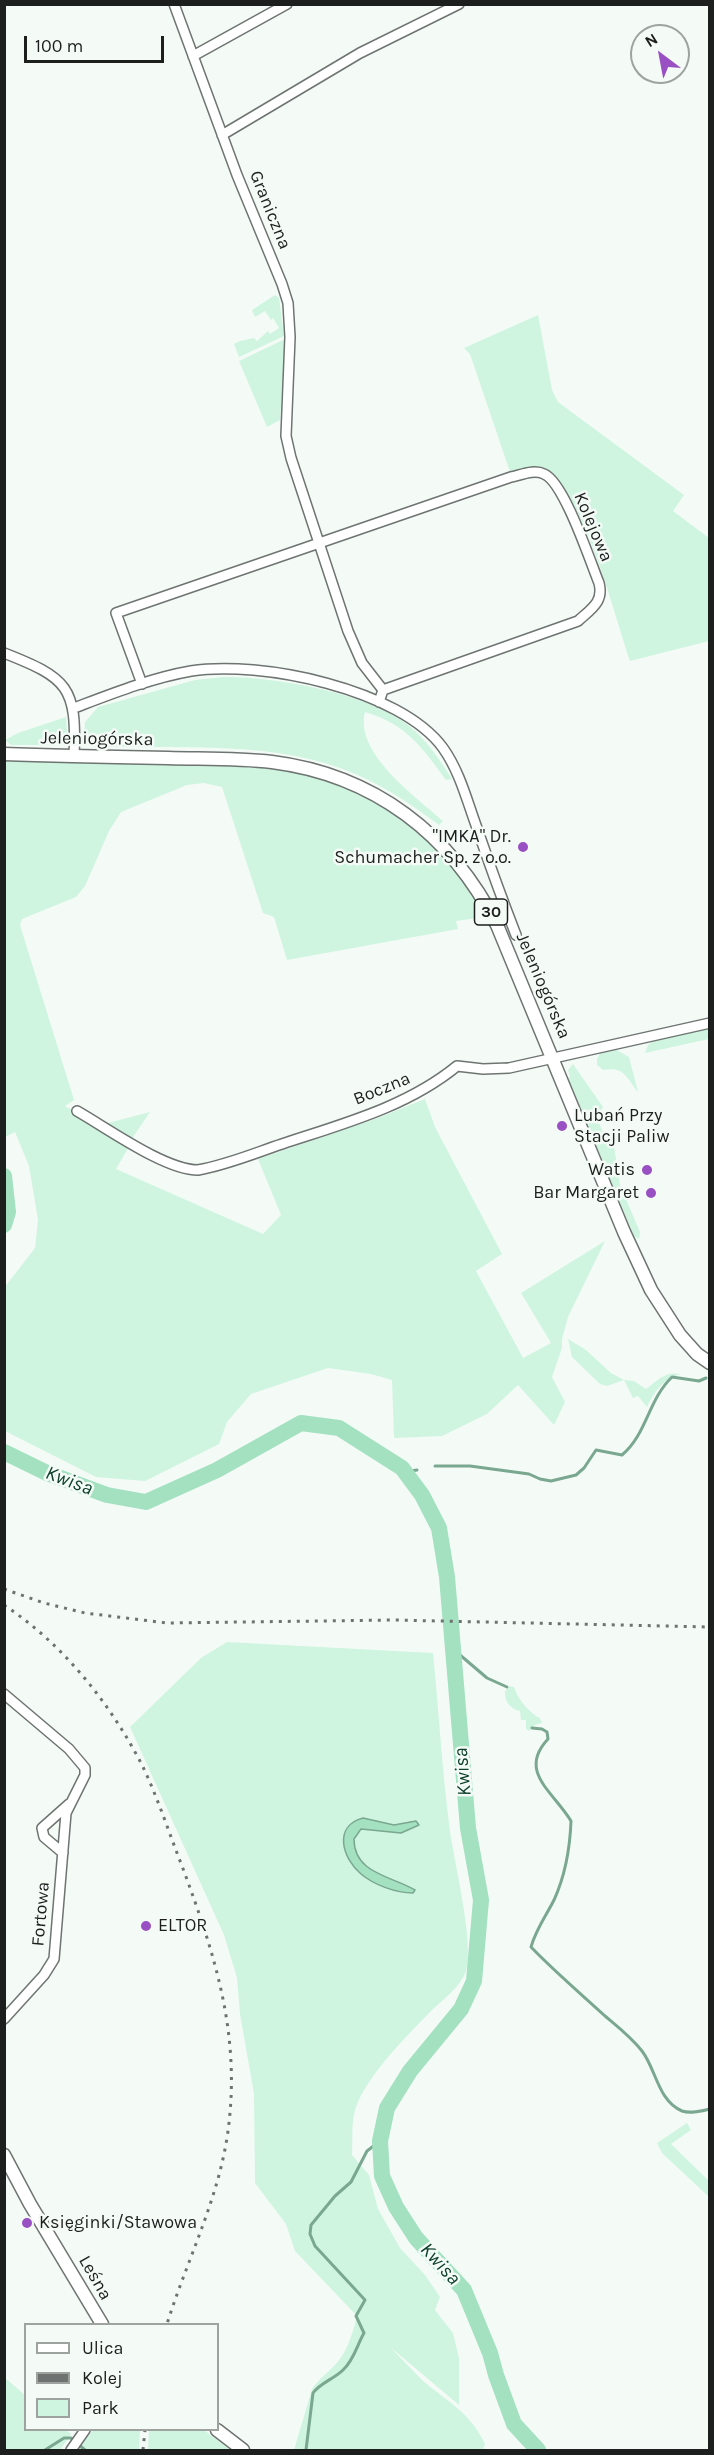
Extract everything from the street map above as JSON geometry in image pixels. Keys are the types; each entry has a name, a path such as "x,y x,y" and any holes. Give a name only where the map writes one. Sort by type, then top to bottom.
{"main road":[{"name":"Jeleniogórska","path":"4,754 271,762 327,774 381,797 433,836 471,880 497,925 555,1059 597,1168 651,1290 680,1335 697,1354 710,1363"},
{"name":"Leśna","path":"6,2159 101,2323"},
{"path":"218,2431 243,2451"}],"street":[{"name":"Graniczna","path":"174,4 222,135 288,303 291,337 286,436 319,544"},
{"path":"193,56 287,4"},
{"path":"222,135 360,53 459,4"},
{"name":"Kolejowa","path":"142,684 116,613 511,477 534,472 545,474 553,481 571,513 601,592 599,601 578,621 383,690"},
{"path":"319,544 348,631 362,663 383,690 379,702"},
{"path":"4,653 35,665 56,677 64,686 74,708 74,756"},
{"name":"Jeleniogórska","path":"74,708 142,684 191,671 246,669 281,674 336,687 403,713 423,727 445,751 459,778 516,934"},
{"name":"Boczna","path":"77,1111 163,1160 190,1170 198,1170 286,1143 399,1102 430,1086 457,1066 497,1069 555,1059 710,1023"},
{"name":"Fortowa","path":"4,1694 69,1749 85,1768 85,1775 66,1813 54,1959 45,1975 4,2019"},
{"name":"Fortowa","path":"63,1853 44,1837 42,1828 71,1802"},
{"path":"71,2451 84,2431"}],"green space":[{"path":"275,295 279,298 284,336 239,357 234,344 254,338 257,341 268,331 270,334 279,328 265,311 255,317 252,310"},
{"path":"538,315 552,390 558,402 684,495 673,511 709,538 709,641 630,661 607,587 573,503 559,483 541,468 523,468 510,472 470,354 464,348"},
{"path":"283,340 286,341 280,420 267,427 239,361"},
{"path":"222,677 293,683 345,695 391,714 408,725 427,743 452,779 446,780 421,747 402,730 392,723 365,712 364,727 369,743 378,758 404,787 443,821 439,825 404,800 367,779 310,759 280,753 217,748 92,746 86,741 85,722 98,707 195,680"},
{"path":"66,717 67,734 58,745 11,745 5,740 18,733"},
{"path":"5,760 151,763 276,769 300,773 346,787 388,809 426,838 459,872 486,914 485,917 456,921 458,929 287,960 274,917 263,913 222,787 204,783 187,785 121,812 109,831 85,886 76,897 22,919 20,925 74,1100 65,1106 130,1145 116,1169 263,1234 281,1215 258,1159 375,1119 425,1099 435,1127 502,1254 476,1271 523,1358 551,1343 521,1293 605,1241 568,1317 562,1348 552,1377 565,1402 554,1425 518,1385 487,1414 442,1436 394,1438 392,1380 371,1374 328,1368 251,1394 227,1422 219,1444 145,1481 96,1477 5,1431 4,1288 35,1248 38,1220 29,1166 15,1132 5,1137"},
{"path":"709,1028 709,1039 645,1053 648,1045 655,1040"},
{"path":"615,1049 629,1057 638,1092 620,1071 603,1070 597,1065 600,1053"},
{"path":"573,1064 603,1107 601,1111 594,1111 605,1137 613,1140 620,1185 640,1232 639,1239 634,1236 568,1078 570,1077 568,1070"},
{"path":"150,1112 131,1140 104,1124"},
{"path":"568,1339 586,1350 611,1373 624,1380 607,1386 600,1384 572,1357"},
{"path":"681,1374 660,1386 647,1407 638,1396 633,1398 624,1380 634,1381 646,1389 666,1375"},
{"path":"227,1642 433,1653 447,1809 466,1924 468,1959 466,1971 460,1983 398,2045 360,2097 354,2115 352,2155 369,2175 378,2209 400,2248 425,2275 440,2297 435,2310 453,2333 459,2358 459,2405 390,2347 423,2381 465,2416 485,2444 483,2450 294,2450 312,2389 342,2357 357,2316 295,2251 286,2224 255,2183 254,2094 240,2014 237,1978 224,1935 130,1727 201,1658"},
{"path":"510,1686 514,1687 524,1705 540,1718 542,1723 535,1725 529,1731 526,1729 526,1720 521,1720 520,1711 511,1707 507,1701 505,1691"},
{"path":"687,2123 691,2130 671,2144 709,2181 709,2197 662,2153 657,2143"},
{"path":"4,2377 24,2394 24,2431 67,2431 71,2434 60,2450 5,2450"},
{"path":"92,2431 140,2431 139,2450 78,2450"},
{"path":"149,2431 205,2431 230,2450 148,2450"}],"shaded area":[{"path":"363,1818 394,1825 416,1821 419,1825 401,1833 361,1829 354,1839 360,1860 367,1867 415,1890 413,1893 393,1890 372,1882 361,1874 349,1860 345,1851 344,1835 347,1828"}],"waterway":[{"name":"Kwisa","path":"4,1176 8,1212 4,1225"},
{"path":"435,1466 470,1466 529,1474 551,1481 576,1475 584,1468 596,1450 622,1455 630,1447 658,1396 672,1377 699,1381 706,1378"},
{"name":"Kwisa","path":"4,1452 47,1473 107,1495 146,1502 217,1470 301,1423 339,1428 402,1468 422,1495 439,1528 447,1577 468,1828 481,1900 474,1981 461,2009 410,2071 387,2108 380,2141 382,2176 396,2207 416,2238 464,2290 490,2353 514,2424 538,2450"},
{"path":"405,1472 417,1470"},
{"path":"453,1649 487,1678 507,1687"},
{"path":"532,1728 547,1732 548,1739 539,1751 536,1762 537,1772 541,1781 571,1821 568,1851 561,1881 531,1947 638,2046 647,2058 662,2092 674,2106 689,2112 710,2109"},
{"path":"306,2450 313,2393 319,2386 343,2370 353,2357 364,2333 356,2316 365,2300 315,2246 310,2234 311,2225 335,2196 351,2182 367,2151 380,2141"},
{"path":"45,2450 64,2438 71,2438 85,2450"}],"railway":[{"path":"4,1589 44,1603 85,1613 167,1623 394,1620 710,1627"},
{"path":"4,1605 46,1638 83,1676 115,1719 142,1765 205,1931 222,1996 231,2061 231,2095 224,2156 210,2205 167,2323"},
{"path":"143,2450 145,2431"}],"place":[{"name":"\"IMKA\" Dr. Schumacher Sp. z o.o.","path":"523,847"},
{"name":"Lubań Przy Stacji Paliw","path":"562,1126"},
{"name":"Watis","path":"647,1170"},
{"name":"Bar Margaret","path":"651,1193"},
{"name":"ELTOR","path":"146,1926"},
{"name":"Księginki/Stawowa","path":"27,2223"}]}
